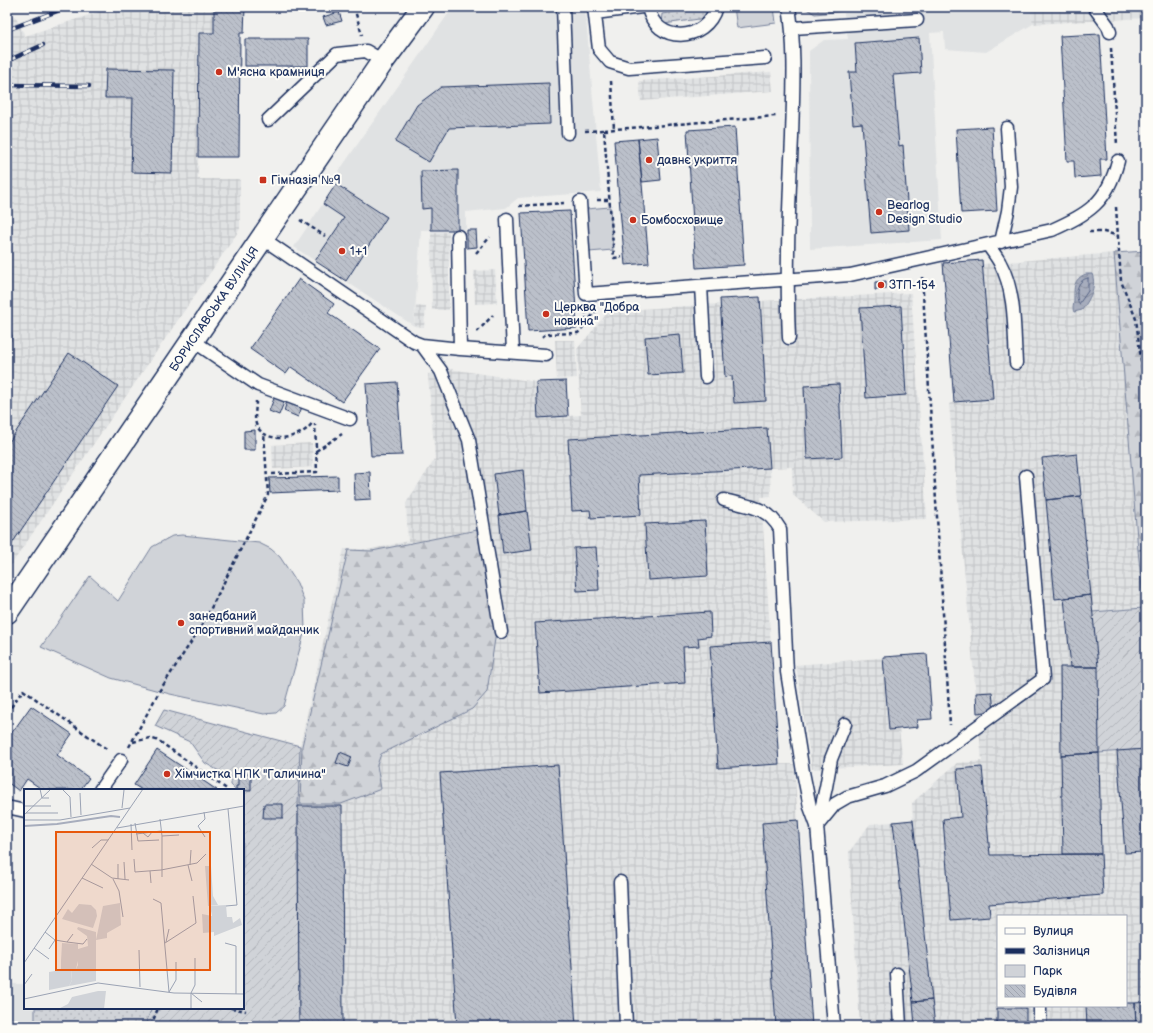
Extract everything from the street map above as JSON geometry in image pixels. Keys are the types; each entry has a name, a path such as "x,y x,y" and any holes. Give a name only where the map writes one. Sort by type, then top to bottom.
{"street":[{"name":"БОРИСЛАВСЬКА ВУЛИЦЯ","path":"7,612 262,238 374,56 423,7"}],"lane":[{"path":"563,7 568,133"},
{"path":"642,7 595,10 599,49 610,62 629,68 766,58"},
{"path":"648,7 655,23 664,30 675,35 687,35 698,31 707,25 714,15 716,7"},
{"path":"789,7 792,28 792,114 787,280 789,338"},
{"path":"1094,7 1108,26 1110,32"},
{"path":"792,28 917,20"},
{"path":"268,120 337,54 374,56"},
{"path":"1001,242 1008,211 1011,187 1007,128"},
{"path":"580,202 586,294 787,280 850,275 1052,230 1081,217 1104,196 1113,180 1118,161"},
{"path":"508,219 514,352"},
{"path":"458,236 460,349"},
{"path":"262,238 414,342 422,345 460,349 546,355"},
{"path":"988,245 1000,263 1006,276 1012,302 1016,363"},
{"path":"701,286 706,377"},
{"path":"192,340 258,385 350,419"},
{"path":"422,345 441,371 469,440 501,632"},
{"path":"817,826 835,804 841,800 885,786 916,771 1043,679 1026,476"},
{"path":"724,500 764,511 773,518 780,529 787,672 803,772 817,826 834,1026"},
{"path":"817,826 831,759 845,724"},
{"path":"101,789 121,760"},
{"path":"7,808 24,811"},
{"path":"620,882 626,1026"},
{"path":"897,974 900,1026"},
{"path":"1040,1007 1040,1026"}],"path":[{"path":"354,7 374,56"},
{"path":"1110,32 1118,161"},
{"path":"610,62 614,129"},
{"path":"568,133 792,114"},
{"path":"604,130 614,258 622,257"},
{"path":"1113,180 1121,280 1136,319 1144,376 1146,378"},
{"path":"459,271 508,219 518,206 609,200"},
{"path":"298,219 325,236"},
{"path":"920,260 947,652 951,747"},
{"path":"514,352 546,334 578,333 611,292"},
{"path":"460,349 511,297"},
{"path":"258,385 256,424 264,433 277,437 296,436 309,429 315,420 317,472 272,474"},
{"path":"316,451 350,429 350,419"},
{"path":"7,713 23,690 121,760 160,690 204,622 268,495 264,433"},
{"path":"132,742 150,738 159,741 227,789"},
{"path":"151,1026 158,1009"},
{"path":"236,1009 246,1011"}],"shaded area":[{"path":"114,7 214,7 214,33 199,33 198,179 240,179 240,229 7,571 7,17 15,16 25,36"},
{"path":"453,7 585,7 601,192 518,198 506,208 466,212 466,229 421,230 414,326 294,247 336,184 332,181"},
{"path":"843,7 1030,7 1033,24 986,52 945,49 944,32 930,33 942,240 810,249 809,51 824,40 848,39"},
{"path":"1030,7 1146,7 1146,18 1033,24"},
{"path":"771,72 773,91 641,101 639,81"},
{"path":"431,232 449,232 449,310 432,310"},
{"path":"1114,253 1144,608 1093,612 1099,753 1146,749 1146,1026 860,1026 849,852 870,824 913,820 912,803 957,763 982,761 949,404 954,402 943,263 982,260 983,264"},
{"path":"495,270 497,303 475,304 474,271"},
{"path":"911,293 927,519 824,522 793,495 792,467 770,468 771,496 761,497 779,764 794,764 812,1026 299,1026 298,806 300,746 344,549 372,549 408,541 406,503 435,459 428,374 450,369 536,382 566,381 568,416 581,415 577,349 609,311 720,304 720,299 760,297 761,301"},
{"path":"416,306 426,307 424,327 414,326"},
{"path":"555,340 575,340 577,378 557,379"},
{"path":"312,443 313,467 273,469 272,445"},
{"path":"927,654 932,719 918,720 918,727 899,729 903,764 812,769 796,665"},
{"path":"7,984 24,984 24,1009 35,1009 35,1026 7,1026"}],"green space":[{"path":"705,7 708,10 708,15 706,18 664,24 661,22 662,14"},
{"path":"734,7 774,7 776,23 737,28"},
{"path":"803,7 843,7 844,11 815,14"},
{"path":"610,207 613,250 589,252 586,209"},
{"path":"1146,251 1146,549 1138,550 1114,253"},
{"path":"477,530 496,632 487,692 472,709 381,754 377,765 381,789 341,804 300,804 302,746 348,550 372,551"},
{"name":"занедбаний спортивний майданчик","path":"182,535 259,543 271,549 280,557 297,583 304,601 305,630 284,706 276,713 264,714 170,694 111,678 41,647 90,576 118,601 152,547 172,536"},
{"path":"1146,549 1146,611 1144,608 1138,550"},
{"path":"1144,608 1146,611 1146,749 1099,753 1092,612"},
{"path":"164,710 300,746 298,806 299,1026 125,1026 146,1023 152,1009 244,1009 244,789 235,789 231,785 231,778 205,763 190,742 155,726"},
{"path":"35,1009 152,1009 146,1023 125,1026 35,1026"}],"water":[{"path":"1086,274 1092,274 1094,284 1092,293 1082,310 1074,312 1075,284 1079,278"}],"building":[{"path":"214,7 245,7 244,33 240,33 239,157 198,157 199,33 214,33"},
{"path":"339,12 342,21 326,25 323,17"},
{"path":"1100,34 1107,159 1100,159 1101,176 1075,178 1074,161 1067,161 1060,36"},
{"path":"919,38 921,73 893,75 899,146 903,145 909,230 871,233 862,123 853,124 849,72 857,72 855,43"},
{"path":"245,39 308,39 308,66 245,66"},
{"path":"106,69 174,70 172,173 131,172 133,98 105,98"},
{"path":"549,83 550,124 449,128 429,162 395,142 417,105 441,87"},
{"path":"735,127 744,265 696,268 687,130"},
{"path":"992,127 997,211 961,213 956,129"},
{"name":"давнє укриття","path":"657,137 661,180 642,182 638,139"},
{"name":"Бомбосховище","path":"638,139 649,263 625,265 614,141"},
{"path":"458,170 458,230 431,230 431,208 422,209 421,171"},
{"path":"336,184 387,217 346,281 315,261 344,218 323,204"},
{"path":"570,211 577,328 528,331 521,213"},
{"path":"467,230 476,230 477,247 467,248"},
{"path":"982,260 993,399 954,402 943,263"},
{"path":"299,279 334,304 328,313 380,349 342,402 291,367 286,374 250,349"},
{"name":"ЗТП-154","path":"886,281 886,289 875,290 875,282"},
{"path":"760,297 766,401 734,403 732,376 725,377 720,299"},
{"path":"901,306 906,395 866,398 860,308"},
{"path":"7,323 12,336 7,348"},
{"path":"680,334 683,373 648,375 645,337"},
{"path":"69,353 118,386 7,551 7,445"},
{"path":"566,381 568,416 538,418 536,382"},
{"path":"397,382 402,455 371,456 366,384"},
{"path":"839,384 842,457 807,459 804,386"},
{"path":"275,396 285,400 279,415 269,411"},
{"path":"287,401 302,407 298,417 284,411"},
{"path":"767,428 770,468 639,475 641,515 591,518 590,510 572,511 568,439"},
{"path":"255,430 255,450 244,450 244,431"},
{"path":"1077,454 1081,496 1046,500 1042,458"},
{"path":"523,470 527,511 499,515 494,474"},
{"path":"370,472 371,499 355,500 354,473"},
{"path":"338,476 338,490 270,493 269,478"},
{"path":"1081,496 1091,595 1055,599 1046,500"},
{"path":"527,511 532,550 503,554 499,515"},
{"path":"705,521 708,576 648,580 645,524"},
{"path":"596,547 599,590 577,591 574,548"},
{"path":"1091,595 1098,667 1071,667 1064,598"},
{"path":"710,612 711,636 698,638 699,646 683,647 685,683 540,693 535,623"},
{"path":"771,642 779,764 718,768 710,646"},
{"path":"927,654 932,719 917,720 918,727 889,730 883,657"},
{"path":"1060,667 1098,667 1099,753 1061,755"},
{"path":"992,692 994,711 977,713 976,693"},
{"path":"31,706 72,734 57,755 89,778 81,789 42,789 27,779 19,791 7,782 7,732 11,734"},
{"path":"1146,749 1146,815 1142,815 1144,852 1125,853 1117,751"},
{"name":"Хімчистка НПК \"Галичина\"","path":"157,750 216,789 140,789 134,785"},
{"path":"340,752 352,757 348,767 336,763"},
{"path":"1099,753 1101,854 1063,854 1061,755"},
{"path":"558,765 576,1026 457,1026 440,773"},
{"path":"982,767 990,855 1101,854 1103,895 989,904 990,917 951,920 943,819 961,817 957,769"},
{"path":"238,774 251,774 251,791 236,789 236,786 238,786"},
{"path":"264,804 283,804 283,818 263,818"},
{"path":"298,806 342,806 343,1026 299,1026"},
{"path":"798,820 812,1026 776,1026 762,823"},
{"path":"913,820 932,1000 913,1002 893,822"},
{"path":"932,1000 935,1026 915,1026 913,1002"},
{"path":"1146,1002 1146,1026 1136,1026 1135,1003"},
{"path":"1127,1003 1135,1003 1136,1026 1087,1026 1086,1007 1127,1007"},
{"path":"997,1008 1026,1008 1026,1026 997,1026"},
{"path":"146,1023 146,1026 125,1026"}],"railway":[{"path":"7,30 68,7"},
{"path":"7,61 43,45"},
{"path":"7,85 89,86"}],"place":[{"name":"М'ясна крамниця","path":"219,72"},
{"name":"давнє укриття","path":"649,160"},
{"name":"Гімназія №9","path":"263,180"},
{"name":"Bearlog Design Studio","path":"879,212"},
{"name":"Бомбосховище","path":"633,220"},
{"name":"1+1","path":"342,251"},
{"name":"ЗТП-154","path":"881,285"},
{"name":"Церква \"Добра новина\"","path":"546,314"},
{"name":"занедбаний спортивний майданчик","path":"181,623"},
{"name":"Хімчистка НПК \"Галичина\"","path":"167,774"}]}
